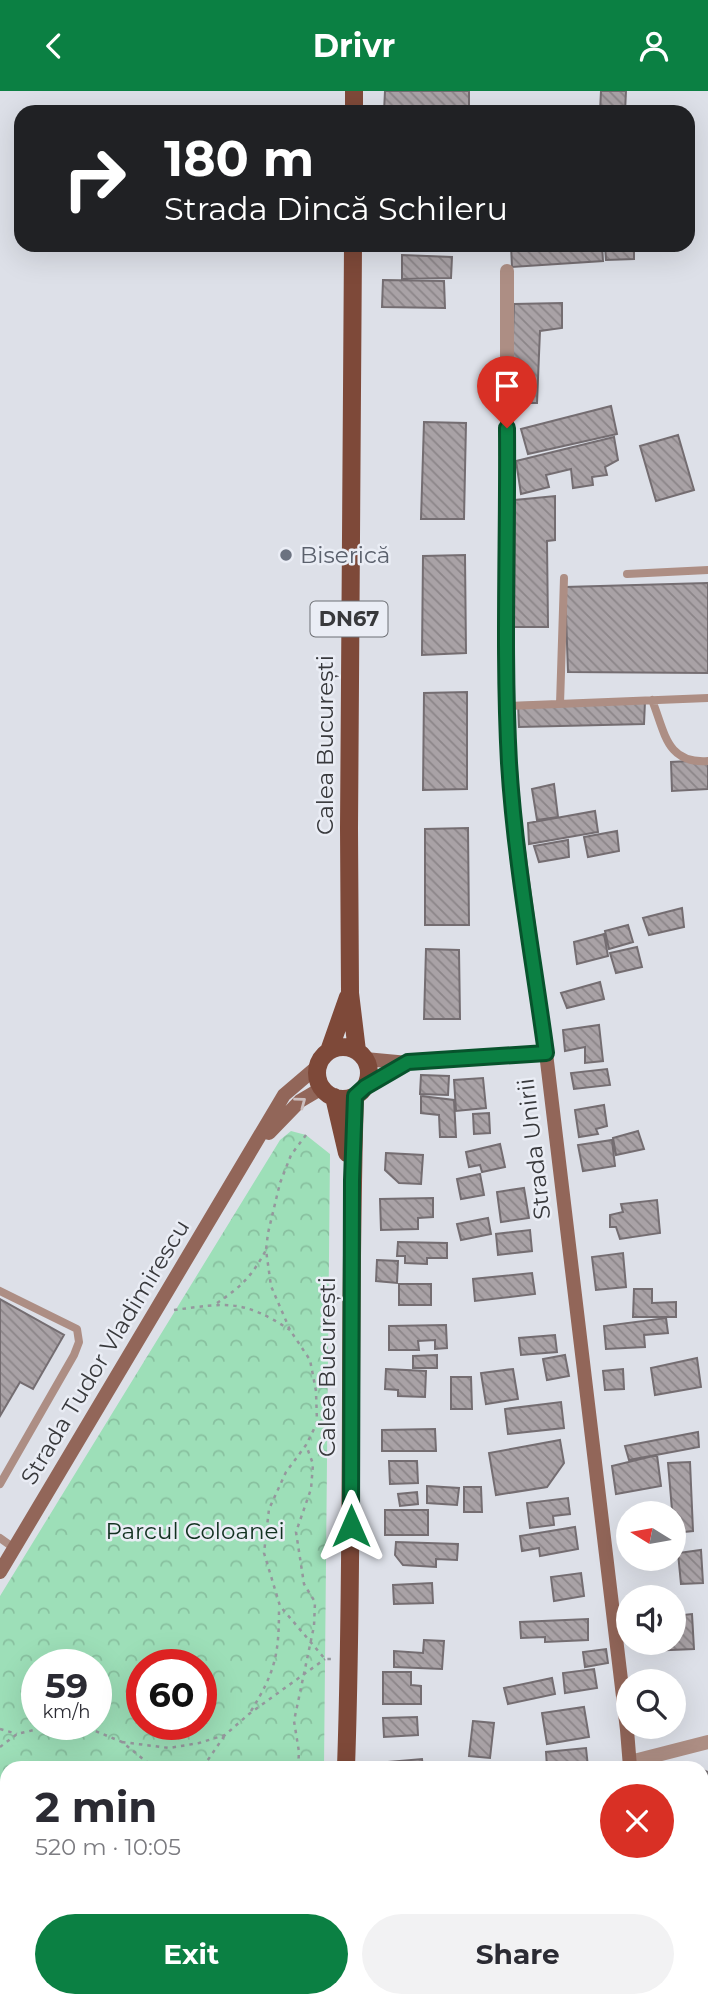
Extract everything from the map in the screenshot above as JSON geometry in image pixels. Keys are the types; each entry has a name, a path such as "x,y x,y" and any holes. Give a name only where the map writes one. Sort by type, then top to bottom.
{"main road":[{"name":"Calea București","path":"346,1761 350,1659 352,1177 360,1091 369,1073 361,1055 350,993 349,627 353,252"},
{"name":"Calea București","path":"350,993 329,1051 318,1066 318,1081 328,1093 352,1177"},
{"path":"329,1051 348,1047 361,1055 408,1062 546,1053"},
{"name":"Strada Unirii","path":"546,1053 630,1761"},
{"path":"328,1093 348,1098 408,1062"},
{"name":"Strada Tudor Vladimirescu","path":"0,1572 284,1095 318,1066"},
{"name":"Strada Tudor Vladimirescu","path":"249,1155 292,1108 328,1093"}],"street":[{"name":"Strada Unirii","path":"507,271 506,706 514,821 546,1053"},
{"path":"644,1761 708,1742"}],"lane":[{"path":"627,575 708,570"},
{"path":"560,704 564,578"},
{"path":"506,706 708,698"},
{"path":"652,700 672,751 693,762 708,761"},
{"path":"0,1291 77,1329 79,1342 0,1484"},
{"path":"0,1538 14,1548"}],"path":[{"path":"249,1714 268,1683 279,1647 279,1607 264,1553 269,1509 286,1472 306,1445 317,1423 316,1391 310,1360 290,1330 271,1286 267,1250 268,1233 280,1183 291,1155 306,1135"},
{"path":"215,1305 240,1288 254,1273 267,1250"},
{"path":"153,1313 215,1305 242,1305 266,1314 290,1330"},
{"path":"298,1761 294,1721 314,1626 314,1602 304,1584 296,1532 311,1489 313,1464 306,1445"},
{"path":"279,1607 325,1659"},
{"path":"207,1761 225,1735 249,1714 325,1659 350,1659"},
{"path":"0,1747 17,1734 55,1725 88,1728 121,1742 145,1761"},
{"path":"0,1730 17,1734"},
{"path":"121,1742 169,1748 225,1735"}],"green space":[{"name":"Parcul Coloanei","path":"291,1131 306,1135 330,1154 324,1761 0,1761 0,1596 280,1140"}],"building":[{"path":"385,91 469,91 469,105 384,105"},
{"path":"601,91 626,91 625,105 600,105"},
{"path":"511,252 602,252 603,261 512,267"},
{"path":"605,252 634,252 634,259 606,260"},
{"path":"402,255 452,257 451,278 402,279"},
{"path":"383,280 444,281 445,308 382,307"},
{"path":"562,303 562,328 540,331 537,403 514,403 518,365 512,365 514,304"},
{"path":"611,406 617,434 528,454 521,429"},
{"path":"424,422 466,423 464,519 421,519"},
{"path":"678,435 694,490 656,501 640,446"},
{"path":"614,437 618,460 605,467 607,475 592,477 593,485 573,488 571,469 546,475 549,487 521,494 516,461"},
{"path":"555,496 555,540 547,541 548,627 514,627 515,500"},
{"path":"465,555 466,653 422,655 423,556"},
{"path":"708,583 708,673 568,672 565,587"},
{"path":"467,692 467,789 423,790 424,693"},
{"path":"645,701 644,724 519,727 518,703"},
{"path":"708,760 708,789 672,791 671,762"},
{"path":"554,784 558,817 537,820 532,789"},
{"path":"595,811 598,832 529,844 528,823"},
{"path":"468,828 469,925 425,925 425,829"},
{"path":"617,831 619,851 588,857 584,837"},
{"path":"568,840 569,857 539,862 534,846"},
{"path":"682,908 684,927 649,935 643,918"},
{"path":"628,925 633,942 609,949 605,931"},
{"path":"604,934 608,956 577,964 574,942"},
{"path":"637,947 642,967 616,973 610,953"},
{"path":"426,949 459,950 460,1019 424,1019"},
{"path":"600,982 604,999 567,1008 561,993"},
{"path":"599,1025 603,1061 585,1063 585,1047 565,1051 563,1030"},
{"path":"607,1069 610,1085 574,1089 571,1073"},
{"path":"421,1075 449,1076 448,1095 420,1094"},
{"path":"483,1078 486,1108 456,1111 454,1080"},
{"path":"421,1096 454,1100 456,1137 440,1137 439,1115 421,1113"},
{"path":"604,1105 607,1126 596,1129 598,1134 579,1137 575,1110"},
{"path":"489,1113 490,1133 474,1134 473,1114"},
{"path":"638,1131 644,1149 616,1155 613,1138"},
{"path":"612,1140 615,1166 583,1171 578,1145"},
{"path":"500,1144 505,1167 482,1172 480,1165 469,1167 466,1152"},
{"path":"386,1153 423,1155 421,1184 399,1183 385,1170"},
{"path":"480,1174 484,1195 461,1199 457,1179"},
{"path":"524,1188 529,1218 501,1222 497,1192"},
{"path":"433,1198 433,1217 418,1218 418,1229 381,1230 380,1199"},
{"path":"657,1200 660,1233 620,1239 616,1227 610,1227 610,1215 623,1212 621,1204"},
{"path":"488,1218 491,1234 461,1240 457,1224"},
{"path":"530,1230 532,1251 498,1255 496,1234"},
{"path":"398,1242 447,1243 447,1258 427,1258 427,1264 405,1263 405,1256 397,1256"},
{"path":"623,1253 626,1287 596,1290 592,1257"},
{"path":"377,1260 398,1261 397,1283 376,1281"},
{"path":"532,1273 535,1294 475,1301 473,1279"},
{"path":"399,1284 431,1284 431,1305 399,1305"},
{"path":"634,1289 652,1289 652,1303 676,1302 676,1317 633,1317"},
{"path":"0,1299 64,1335 33,1389 20,1382 0,1416"},
{"path":"666,1318 668,1333 644,1335 645,1347 606,1349 604,1326"},
{"path":"446,1325 447,1348 435,1349 435,1340 418,1341 419,1350 389,1350 389,1326"},
{"path":"555,1335 557,1352 521,1355 519,1338"},
{"path":"437,1355 437,1368 413,1368 413,1356"},
{"path":"565,1355 569,1376 547,1380 543,1359"},
{"path":"697,1358 701,1387 655,1395 651,1368"},
{"path":"386,1369 426,1371 425,1397 398,1396 398,1390 385,1389"},
{"path":"513,1369 518,1399 486,1404 481,1373"},
{"path":"623,1369 624,1389 605,1390 603,1371"},
{"path":"451,1377 471,1377 472,1409 451,1409"},
{"path":"561,1402 564,1428 508,1434 505,1409"},
{"path":"435,1429 436,1451 382,1451 382,1430"},
{"path":"698,1432 699,1447 629,1460 625,1446"},
{"path":"560,1440 564,1463 547,1487 496,1495 489,1453"},
{"path":"657,1455 661,1486 616,1494 612,1466"},
{"path":"389,1461 417,1461 418,1483 390,1484"},
{"path":"690,1462 693,1531 686,1532 686,1501 671,1501 668,1463"},
{"path":"427,1486 459,1488 457,1505 427,1503"},
{"path":"464,1487 481,1487 482,1512 464,1512"},
{"path":"417,1492 418,1504 400,1506 398,1494"},
{"path":"568,1498 570,1514 553,1516 554,1525 530,1528 527,1503"},
{"path":"385,1510 428,1510 428,1535 385,1535"},
{"path":"575,1527 578,1549 540,1556 539,1548 522,1551 520,1536"},
{"path":"396,1542 458,1544 457,1560 436,1559 436,1567 403,1565 395,1555"},
{"path":"701,1550 703,1583 681,1584 680,1571 686,1571 686,1552"},
{"path":"581,1573 584,1596 554,1601 551,1577"},
{"path":"432,1583 433,1603 394,1604 393,1585"},
{"path":"692,1614 694,1649 686,1649 686,1615"},
{"path":"588,1619 588,1640 545,1642 545,1637 521,1638 520,1622"},
{"path":"424,1640 444,1641 442,1669 394,1667 394,1651 423,1653"},
{"path":"606,1649 608,1663 585,1667 583,1652"},
{"path":"594,1669 597,1688 565,1693 563,1673"},
{"path":"383,1672 411,1672 411,1685 421,1686 421,1704 383,1704"},
{"path":"552,1678 555,1694 508,1704 504,1688"},
{"path":"584,1707 589,1737 547,1744 542,1713"},
{"path":"417,1717 418,1735 384,1737 383,1718"},
{"path":"473,1721 494,1723 490,1758 469,1756"},
{"path":"586,1748 587,1761 547,1761 546,1752"}],"place":[{"name":"Biserică","path":"286,555"}],"route":[{"path":"351,1526 352,1180 355,1096 365,1087 408,1062 546,1053 514,821 506,706 507,428"}]}
